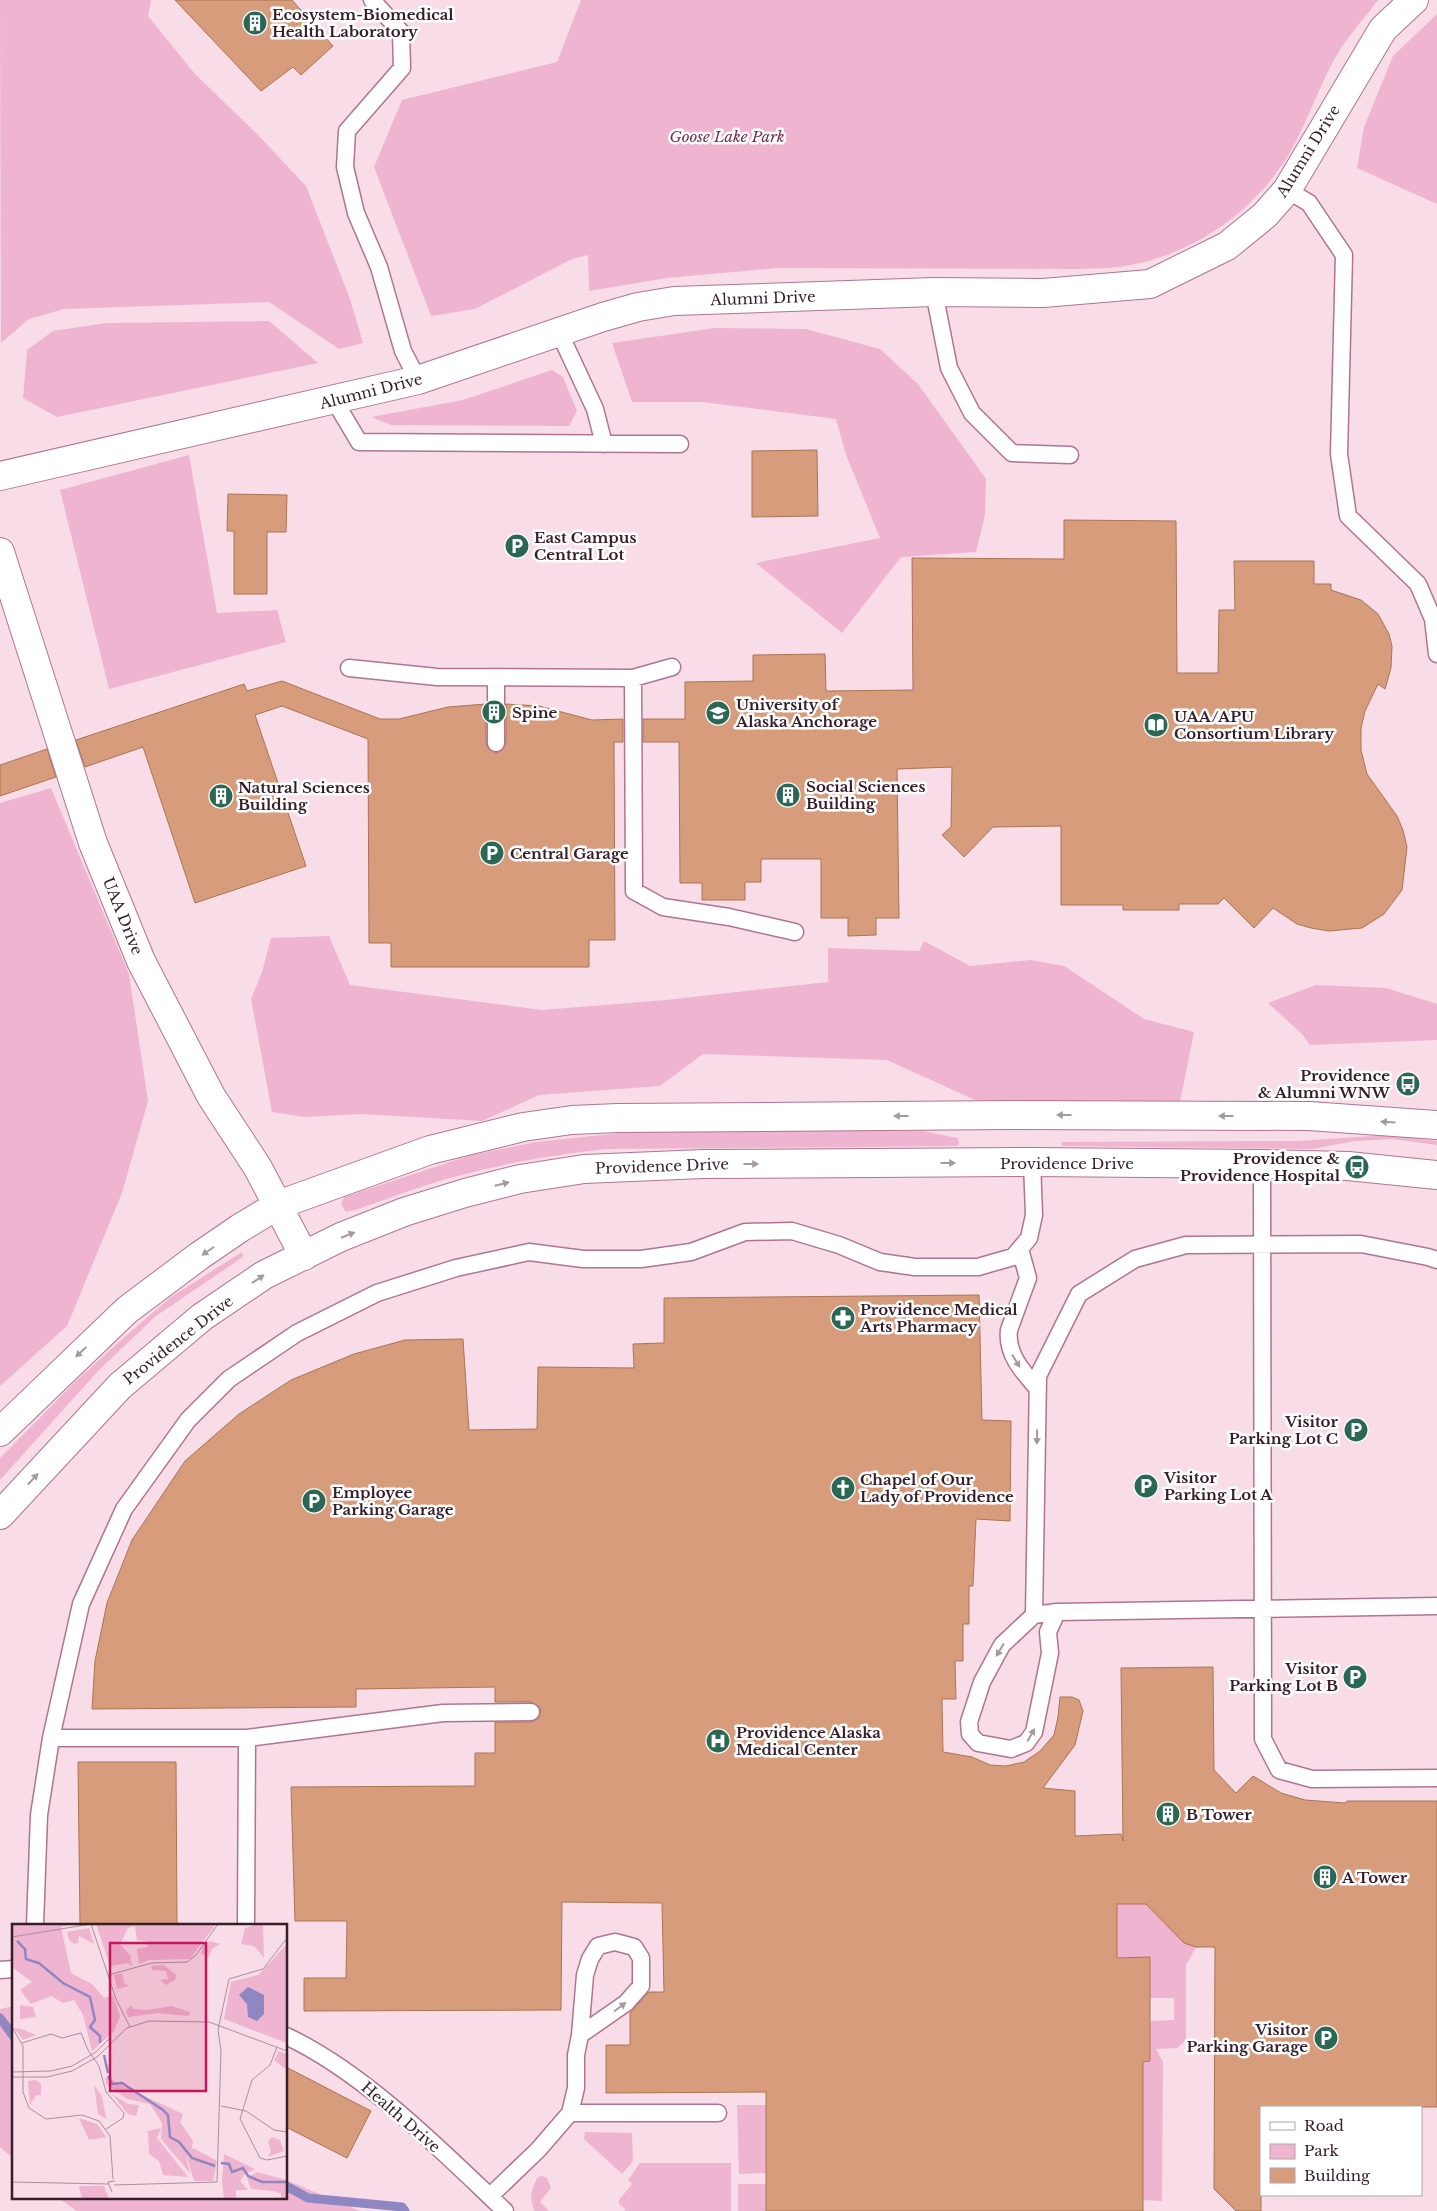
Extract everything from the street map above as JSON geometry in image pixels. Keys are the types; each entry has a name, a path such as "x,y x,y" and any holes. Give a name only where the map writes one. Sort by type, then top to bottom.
{"main road":[{"name":"Alumni Drive","path":"0,476 418,380 638,307 674,302 934,292 1043,293 1150,284 1227,246 1265,215 1287,190 1383,29 1414,0"},
{"name":"UAA Drive","path":"0,552 93,842 141,961 211,1096 258,1168 304,1256"},
{"path":"0,1432 127,1310 208,1250 278,1205 430,1150 523,1127 572,1120 618,1118 1011,1115 1289,1116 1437,1125"},
{"name":"Providence Drive","path":"0,1515 120,1386 202,1317 264,1275 341,1237 404,1212 465,1193 520,1179 584,1169 703,1164 1032,1162 1348,1166 1437,1175"}],"lane":[{"path":"372,0 401,32 402,68 347,131 345,167 356,213 379,267 403,351 418,380"},
{"path":"1287,190 1309,203 1344,255 1339,454 1348,516 1418,584 1433,619 1437,654"},
{"path":"934,292 949,368 972,413 1012,453 1070,455"},
{"path":"559,332 595,409 604,444"},
{"path":"334,400 359,442 680,444"},
{"path":"349,668 437,677 633,678 672,667"},
{"path":"496,677 496,743"},
{"path":"633,678 634,892 663,907 795,932"},
{"path":"35,1924 39,1814 51,1738 81,1604 124,1509 188,1420 222,1385 236,1374 306,1329 377,1293 456,1268 529,1252 583,1259 641,1259 691,1252 745,1232 792,1231 839,1245 880,1262 916,1267 978,1267 1013,1257 1029,1238 1034,1216 1032,1162"},
{"path":"1262,1164 1263,1739 1279,1770 1312,1779 1437,1778"},
{"path":"1034,1615 1038,1376 1079,1294 1135,1259 1186,1245 1361,1244 1437,1260"},
{"path":"1020,1249 1028,1278 1008,1330 1007,1339 1010,1352 1022,1371 1038,1389"},
{"path":"1057,1612 1048,1632 1050,1653 1034,1732 1026,1743 1011,1749 978,1743 970,1734 969,1722 982,1682 1002,1644 1034,1615 1057,1612 1437,1606"},
{"path":"51,1738 247,1738 442,1713 531,1712"},
{"path":"246,1924 247,1738"},
{"path":"490,2196 538,2150 570,2113 576,2088 576,2055 580,2035 585,1975 590,1959 598,1946 615,1942 634,1947 641,1958 641,1986 626,2003 580,2035"},
{"name":"Health Drive","path":"288,2037 306,2045 355,2078 395,2111 505,2211"},
{"path":"570,2113 718,2113"}],"green space":[{"path":"0,0 151,0 148,16 195,74 257,134 306,186 350,299 363,343 339,349 269,302 64,309 29,319 1,343"},
{"name":"Goose Lake Park","path":"581,0 1378,0 1341,48 1303,128 1275,175 1240,212 1198,241 1174,252 1150,260 1109,268 777,268 667,278 589,291 588,255 572,259 475,309 431,316 374,167 402,100 557,62"},
{"path":"1437,14 1437,204 1357,168 1364,127 1393,56"},
{"path":"269,321 318,363 57,417 23,398 27,350 53,331 106,323"},
{"path":"715,328 806,329 880,349 918,384 986,479 985,515 976,552 901,557 842,633 756,563 880,538 846,455 836,419 702,402 632,402 612,343"},
{"path":"552,370 563,377 577,411 569,426 391,425 371,417 463,400"},
{"path":"189,455 217,613 277,610 286,642 109,689 60,490"},
{"path":"51,788 129,974 148,1101 122,1193 67,1326 0,1386 0,803"},
{"path":"329,936 350,985 542,1010 666,1000 828,982 828,948 919,951 924,941 970,966 1031,960 1064,966 1144,1019 1194,1032 1180,1102 975,1100 887,1060 703,1054 660,1086 539,1095 482,1121 361,1114 304,1117 272,1112 251,999 262,972 271,938"},
{"path":"1316,985 1386,988 1437,1004 1437,1040 1310,1045 1302,1034 1268,1003"},
{"path":"657,1129 922,1131 958,1138 959,1144 957,1146 608,1149 548,1157 470,1173 426,1185 346,1212 341,1204 344,1197 468,1156 536,1142"},
{"path":"1388,1135 1437,1141 1437,1145 1393,1139 1355,1141 1312,1149 1062,1146 1061,1142 1298,1141"},
{"path":"242,1252 243,1257 156,1316 98,1371 0,1480 0,1458 76,1381 171,1297"},
{"path":"1092,1904 1146,1904 1184,1943 1196,1947 1186,1965 1186,2040 1177,2048 1156,2049 1163,2062 1162,2201 1143,2200 1143,2062 1150,2061 1149,2021 1174,2020 1174,1998 1150,1998 1150,1957 1117,1958"},
{"path":"12,2006 12,2157 0,2147 0,2009"},
{"path":"737,2105 766,2105 766,2173 739,2174"},
{"path":"585,2132 632,2133 633,2161 622,2174 584,2139"},
{"path":"640,2163 731,2163 731,2211 624,2211 626,2209 619,2204 619,2200 632,2184 628,2180"},
{"path":"538,2177 547,2178 551,2188 540,2202 549,2211 535,2211 532,2194"},
{"path":"288,2181 360,2211 77,2211 58,2198 288,2198"},
{"path":"738,2184 766,2184 766,2211 738,2211"}],"building":[{"name":"Ecosystem-Biomedical Health Laboratory","path":"175,0 292,0 333,46 301,75 293,67 261,91"},
{"path":"817,450 818,516 752,517 752,451"},
{"path":"228,494 287,495 286,532 267,532 267,594 234,594 234,531 227,531"},
{"name":"UAA/APU Consortium Library","path":"1064,520 1176,521 1177,673 1218,673 1219,610 1235,610 1234,561 1314,561 1314,584 1331,584 1331,590 1361,600 1378,614 1389,634 1392,646 1391,668 1385,689 1378,684 1365,711 1361,728 1361,750 1367,774 1397,816 1407,847 1402,890 1384,914 1362,928 1329,931 1297,924 1273,908 1254,928 1224,898 1218,904 1179,904 1179,910 1123,910 1123,905 1061,905 1061,826 993,827 964,857 942,835 951,827 952,767 897,769 899,918 876,918 876,935 848,936 848,918 821,918 821,859 761,859 761,882 745,882 745,900 702,900 702,883 680,883 679,742 643,742 643,719 685,719 685,682 753,681 753,655 825,654 826,691 913,690 912,558 1064,559"},
{"name":"Central Garage","path":"282,681 380,719 399,719 448,707 486,704 486,743 488,748 496,753 501,751 506,743 506,704 539,706 592,720 623,719 623,742 614,742 615,940 589,940 589,967 391,967 391,943 369,943 368,739 282,706 255,715 306,866 195,903 143,747 85,767 76,740 244,684 247,691"},
{"path":"47,749 56,777 0,796 0,765"},
{"name":"Providence Alaska Medical Center","path":"979,1295 982,1420 1011,1421 1010,1521 976,1519 973,1586 969,1586 969,1624 963,1624 963,1661 955,1661 956,1699 942,1699 943,1752 972,1757 990,1765 1006,1766 1024,1762 1040,1751 1054,1735 1060,1697 1072,1697 1079,1700 1083,1711 1075,1745 1043,1788 1075,1791 1075,1836 1121,1834 1123,1841 1121,1668 1213,1667 1214,1770 1236,1793 1253,1776 1281,1793 1305,1800 1345,1803 1347,1801 1437,1801 1437,2107 1260,2106 1261,2211 1236,2211 1214,2189 1215,1947 1196,1947 1184,1943 1146,1904 1117,1904 1117,1958 1150,1957 1150,2061 1143,2062 1143,2211 766,2211 766,2092 606,2093 606,2045 630,2045 630,2013 649,1992 664,1992 662,1903 562,1902 561,2010 304,2011 304,1978 346,1978 347,1921 295,1921 291,1787 475,1786 475,1753 495,1753 495,1722 532,1722 539,1717 541,1711 539,1707 531,1702 495,1702 495,1687 356,1689 356,1707 92,1709 95,1661 107,1603 132,1540 185,1461 239,1414 291,1380 354,1354 405,1340 463,1339 469,1430 537,1429 538,1367 634,1368 633,1344 664,1343 664,1298"},
{"path":"78,1762 176,1762 177,1924 80,1924"},
{"path":"288,2068 371,2111 347,2158 288,2128"}],"waterway":[{"path":"0,2018 12,2034"},
{"path":"288,2187 308,2198 402,2207 405,2211"}],"place":[{"name":"Ecosystem-Biomedical Health Laboratory","path":"255,23"},
{"name":"East Campus Central Lot","path":"517,546"},
{"name":"Spine","path":"494,712"},
{"name":"University of Alaska Anchorage","path":"718,713"},
{"name":"UAA/APU Consortium Library","path":"1156,725"},
{"name":"Social Sciences Building","path":"788,795"},
{"name":"Natural Sciences Building","path":"221,796"},
{"name":"Central Garage","path":"492,853"},
{"name":"Providence & Alumni WNW","path":"1408,1084"},
{"name":"Providence & Providence Hospital","path":"1357,1167"},
{"name":"Providence Medical Arts Pharmacy","path":"843,1318"},
{"name":"Visitor Parking Lot C","path":"1356,1430"},
{"name":"Visitor Parking Lot A","path":"1146,1486"},
{"name":"Chapel of Our Lady of Providence","path":"843,1488"},
{"name":"Employee Parking Garage","path":"314,1501"},
{"name":"Visitor Parking Lot B","path":"1355,1677"},
{"name":"Providence Alaska Medical Center","path":"718,1741"},
{"name":"B Tower","path":"1168,1814"},
{"name":"A Tower","path":"1325,1877"},
{"name":"Visitor Parking Garage","path":"1326,2038"}]}
